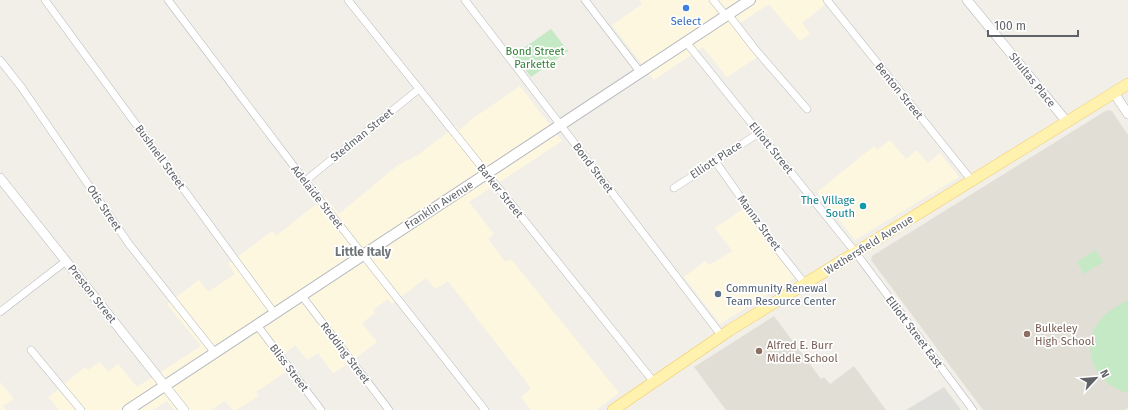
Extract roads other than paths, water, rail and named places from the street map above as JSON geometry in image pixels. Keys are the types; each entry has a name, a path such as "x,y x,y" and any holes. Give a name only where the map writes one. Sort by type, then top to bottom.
{"main road":[{"name":"Franklin Avenue","path":"128,410 750,0"},
{"name":"Wethersfield Avenue","path":"615,410 653,381 721,335 1128,84"}],"street":[{"name":"Bushnell Street","path":"45,0 275,314"},
{"name":"Adelaide Street","path":"168,0 305,181 485,410"},
{"name":"Barker Street","path":"348,0 653,381"},
{"name":"Bond Street","path":"465,0 721,335"},
{"path":"585,0 640,72"},
{"path":"713,0 807,109"},
{"name":"Benton Street","path":"827,0 972,181"},
{"name":"Shultas Place","path":"967,0 1067,122"},
{"name":"Elliott Street","path":"686,42 856,253"},
{"name":"Otis Street","path":"0,60 22,88 128,244 215,353"},
{"name":"Stedman Street","path":"305,181 419,89"},
{"path":"1114,93 1128,114"},
{"name":"Elliott Place","path":"674,188 759,133"},
{"name":"Mannz Street","path":"715,161 775,246 805,284"},
{"name":"Preston Street","path":"0,178 184,410"},
{"name":"Elliott Street East","path":"856,253 973,410"},
{"path":"0,312 66,261"},
{"name":"Redding Street","path":"302,296 389,410"},
{"name":"Bliss Street","path":"257,325 321,410"},
{"path":"31,350 81,410"}],"place":[{"name":"Select","path":"686,8"},
{"name":"The Village South","path":"863,206"},
{"name":"Community Renewal Team Resource Center","path":"718,294"},
{"name":"Bulkeley High School","path":"1027,334"},
{"name":"Alfred E. Burr Middle School","path":"759,351"}],"district":[{"name":"Little Italy","path":"363,252"}],"park label":[{"name":"Bond Street Parkette","path":"535,57"}]}
